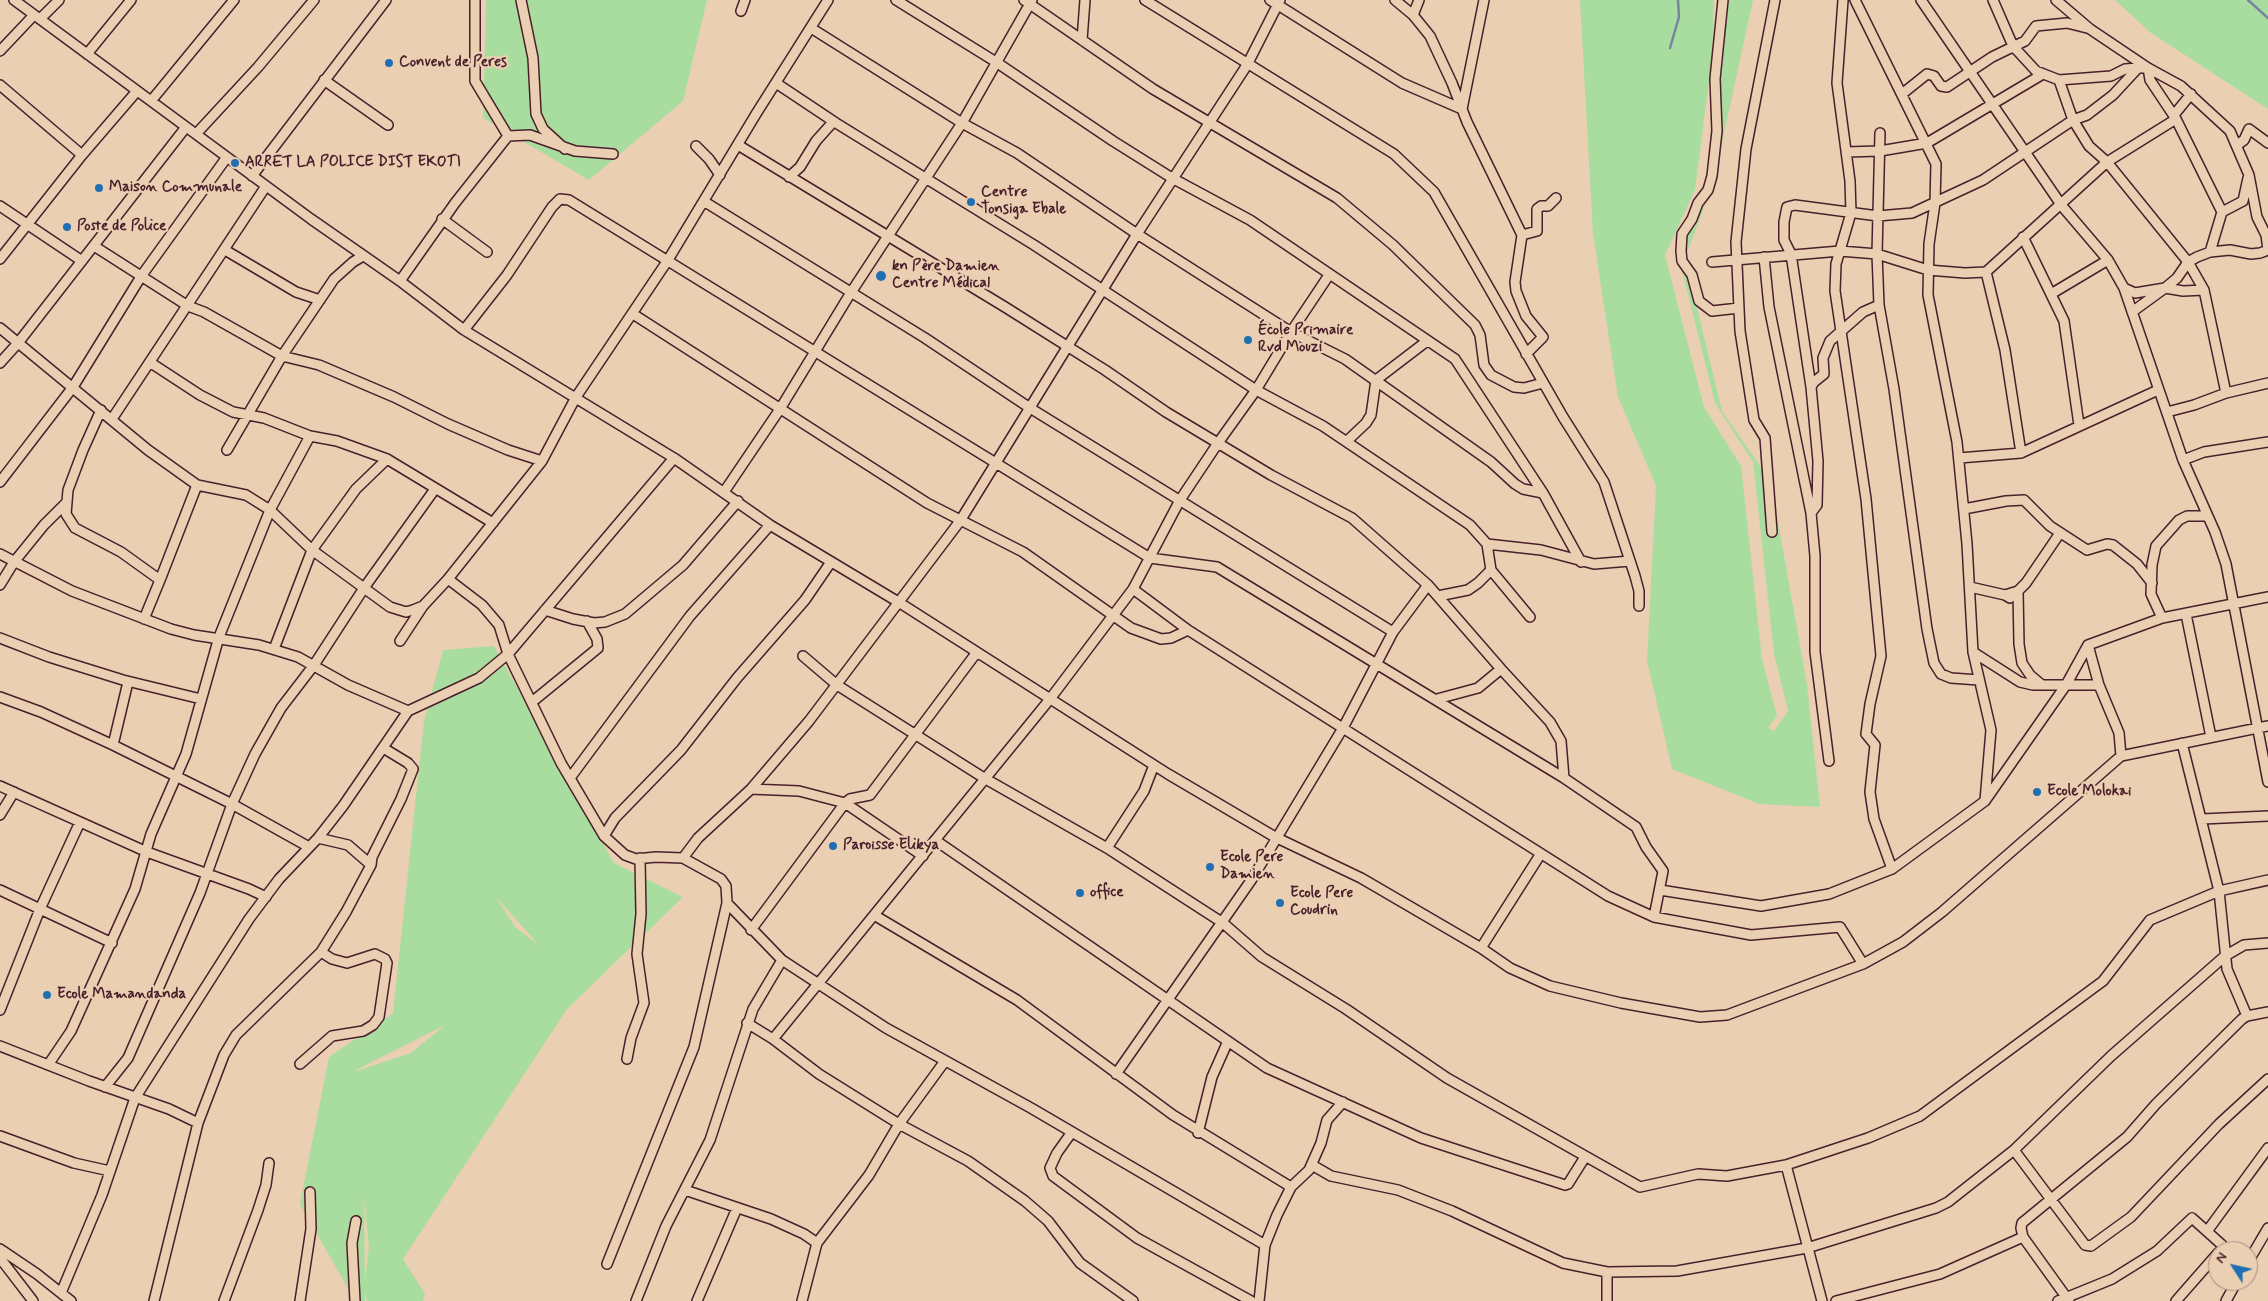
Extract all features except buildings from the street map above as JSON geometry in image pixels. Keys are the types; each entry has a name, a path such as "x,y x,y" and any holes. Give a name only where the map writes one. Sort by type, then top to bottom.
{"street":[{"path":"14,0 252,176 400,281 464,330 674,458 770,525 900,603 1154,765 1275,837 1361,878 1481,948 1510,968 1550,986 1611,1001 1700,1017 1726,1015 1863,964 1903,942 1942,912 2121,756 2263,727"},
{"path":"0,51 37,17 59,0"},
{"path":"87,54 131,0"},
{"path":"150,101 234,0"},
{"path":"196,134 258,67 314,0"},
{"path":"252,176 386,0"},
{"path":"475,0 475,82 508,136"},
{"path":"521,0 533,58 539,122 565,149"},
{"path":"741,11 745,0"},
{"path":"400,641 423,606 494,523 542,461 576,397 633,314 705,202 720,174 828,0"},
{"path":"896,0 996,62 1113,141 1172,178 1250,220 1455,359 1461,365 1543,493 1582,562"},
{"path":"1082,40 1085,0"},
{"path":"1145,0 1247,65 1394,154 1434,192 1526,354 1604,482 1620,525 1639,591 1639,606"},
{"path":"1395,0 1413,15 1430,36 1462,109 1522,235 1516,291 1526,316 1543,338 1526,354"},
{"path":"1413,15 1418,0"},
{"path":"1462,109 1484,0"},
{"path":"1723,0 1715,79 1717,131 1712,176 1708,190 1698,203 1692,218 1682,234 1681,251 1682,260 1692,275 1697,296 1703,304 1712,312 1738,308"},
{"path":"1772,532 1765,438 1754,420 1740,331 1736,260 1746,149 1775,0"},
{"path":"1843,0 1837,83 1851,189 1851,213 1836,264 1835,291 1866,499 1880,656 1866,734 1874,745 1870,792 1874,818 1892,869"},
{"path":"1855,0 1936,164 1935,203 1930,231 1928,270 1929,303 1959,458 1970,587 1973,652 1991,730 1985,801"},
{"path":"1921,0 2062,206 2108,260 2124,288 2183,460 2206,516 2215,532 2226,564 2263,727 2268,782"},
{"path":"1993,0 2012,46 2028,65 2043,74 2060,80 2111,76 2125,69 2148,68"},
{"path":"2056,0 2068,8 2090,29 2148,68 2181,86 2230,131 2248,176 2257,217 2266,235 2268,250 2260,253 2251,254 2230,250 2210,252 2188,262 2177,278 2132,312"},
{"path":"724,492 780,409 850,294 962,123 1028,1 1153,89 1337,198 1393,245 1475,325 1480,335 1484,365 1491,375 1514,387 1524,388 1543,383"},
{"path":"684,858 698,838 751,789 809,721 900,603 960,521 1102,289 1172,178 1247,65 1276,1 1402,82 1462,109"},
{"path":"1902,94 1927,74 1934,76 1941,86 1946,87 2012,46 2025,41 2036,26 2067,23 2090,29"},
{"path":"810,28 962,123 1017,153 1137,234 1291,332 1346,359 1491,462 1514,484 1523,489 1543,493"},
{"path":"1811,513 1817,505 1818,461 1811,387 1792,254 1784,240 1784,222 1787,207 1795,205 1878,216 1912,212 1935,203 1983,180 2073,120 2080,119 2098,108 2138,68"},
{"path":"2148,68 2150,80 2175,117 2222,212 2210,252"},
{"path":"1846,152 1880,151 1927,143 2043,74"},
{"path":"324,80 388,125"},
{"path":"2060,80 2073,120 2089,146 2107,162 2188,262 2204,290 2226,393"},
{"path":"776,84 833,122 1102,289 1256,390 1348,441 1470,525 1487,544 1491,570 1530,617"},
{"path":"0,85 82,155"},
{"path":"0,259 82,155 137,91"},
{"path":"1712,262 1840,251 1877,254 1928,270 1965,274 1986,272 2023,237 2062,206 2107,162 2175,117 2190,94"},
{"path":"789,177 800,167 816,141 833,122"},
{"path":"0,363 18,343 186,127"},
{"path":"2237,145 2244,140 2249,130 2268,143"},
{"path":"1880,133 1877,254 1879,305 1894,388 1923,604 1934,663 1941,674 1952,678 1979,680"},
{"path":"400,281 442,219 508,136 530,135 565,149 613,154"},
{"path":"738,145 1067,346 1166,412 1271,475 1352,518 1428,585 1501,670 1527,695 1561,741 1564,778"},
{"path":"696,146 720,174"},
{"path":"0,482 73,387 142,276 227,157"},
{"path":"2222,212 2243,201 2248,176"},
{"path":"112,419 151,363 266,186"},
{"path":"1522,235 1536,230 1537,209 1548,206 1556,198"},
{"path":"464,330 507,275 552,207 560,199 569,200 1150,558 1217,567 1564,778 1634,825 1646,847 1663,871 1654,917"},
{"path":"705,202 850,294 925,338 1030,408 1394,632"},
{"path":"0,206 82,261"},
{"path":"442,219 487,252"},
{"path":"2023,237 2064,321 2080,425"},
{"path":"94,246 188,306 204,312 282,356 319,365 465,431 542,461"},
{"path":"225,250 296,292 320,300"},
{"path":"227,450 282,356 320,300 341,271 363,256"},
{"path":"1764,257 1769,307 1811,513 1815,556 1815,652 1829,762"},
{"path":"2051,294 2108,260"},
{"path":"1986,272 2005,350 2021,453"},
{"path":"773,1039 1050,699 1133,589 1180,500 1256,390 1291,332 1329,275"},
{"path":"2124,288 2135,293 2165,288 2183,291 2204,290"},
{"path":"1811,387 1824,374 1824,352 1830,341 1864,312 1879,305"},
{"path":"633,314 780,409 960,521 1023,552 1113,616 1140,632 1161,639 1171,638 1188,630"},
{"path":"0,328 197,485 246,495 270,510 312,550 397,610 406,612 423,606"},
{"path":"1348,441 1366,424 1371,415 1376,380 1426,341"},
{"path":"151,363 233,412 249,414 310,436 338,441 387,459 494,523"},
{"path":"2167,412 2194,405 2226,393 2268,383"},
{"path":"1959,458 2021,453 2158,390"},
{"path":"101,410 82,450 66,503 66,514 75,528 121,552 160,580"},
{"path":"48,1065 70,1032 135,889 151,834 186,754 218,637 270,510 310,436"},
{"path":"2183,460 2204,452 2267,444"},
{"path":"61,1293 110,1171 135,1098 179,1026 266,897 308,847 318,838 385,749 408,712 479,678 490,671 508,654 674,458"},
{"path":"274,649 312,550 356,489 387,459"},
{"path":"144,619 197,485"},
{"path":"105,1088 128,1058 200,892 232,804 255,754 281,708 314,665 364,588 435,489"},
{"path":"1964,509 2019,499 2028,503 2045,522 2087,550 2106,544 2113,545 2137,564 2152,582"},
{"path":"545,610 587,622 605,622 625,614 642,602 683,564 738,501"},
{"path":"0,585 14,562 44,525 66,503"},
{"path":"2162,618 2153,600 2152,565 2156,546 2179,520 2187,516 2206,516"},
{"path":"570,778 690,616 770,525"},
{"path":"2005,595 2018,591 2038,566 2060,533"},
{"path":"1487,544 1541,550 1594,564 1630,560"},
{"path":"1,556 72,591 144,619 194,636 218,637 274,649 314,665 348,685 408,712"},
{"path":"604,836 615,818 681,750 737,678 806,600 831,562"},
{"path":"1438,596 1468,590 1478,584 1491,570"},
{"path":"448,579 469,594 493,616 499,625 508,654 570,778 604,836 625,855 640,858 684,858 724,882 726,903 694,1047 607,1264"},
{"path":"1116,1074 1252,879 1275,837 1343,728 1394,632 1428,585"},
{"path":"1970,587 2005,595 2017,605"},
{"path":"1133,589 1188,630 1540,855 1608,896 1654,917 1751,935 1835,926 1843,929 1863,964"},
{"path":"2018,591 2017,605 2022,663 2030,676 2042,685"},
{"path":"1660,890 1762,906 1829,894 1892,869 1985,801 2066,685 2088,645 2162,618 2268,597"},
{"path":"2186,614 2210,737"},
{"path":"532,702 598,648 597,640 587,622"},
{"path":"0,638 48,657 128,682 201,699"},
{"path":"2088,645 2099,685 2119,733 2121,756"},
{"path":"751,930 845,804 850,800 870,795 977,652"},
{"path":"1973,652 2020,682 2042,685 2099,685"},
{"path":"803,656 837,685 984,778 1107,848 1222,923 1262,957 1346,1009 1448,1078 1507,1110 1585,1157 1640,1186 1698,1174 1727,1176 1786,1165 1868,1138 1920,1116 2104,981 2150,920 2219,891 2268,880"},
{"path":"1437,700 1478,688 1501,670"},
{"path":"113,745 128,682"},
{"path":"0,697 41,712 113,745 232,804 308,847"},
{"path":"2182,743 2219,891 2228,974 2248,1016"},
{"path":"154,1301 198,1123 224,1055 236,1035 321,952 346,912 371,866 374,853 402,799 413,769 408,763 385,749"},
{"path":"1107,848 1144,791 1154,765"},
{"path":"0,786 147,852 266,897"},
{"path":"751,789 799,791 845,804 923,856"},
{"path":"0,815 14,792"},
{"path":"2202,819 2268,816"},
{"path":"0,1010 40,909 80,822"},
{"path":"318,838 348,844 371,866"},
{"path":"935,840 1267,1068 1423,1139 1565,1185 1568,1184 1585,1157"},
{"path":"1481,948 1540,855"},
{"path":"627,1059 631,1038 644,1003 637,954 641,914 640,858"},
{"path":"0,890 112,942"},
{"path":"726,903 782,960 886,1028 1072,1132 1265,1245"},
{"path":"874,915 1017,1000 1198,1132 1291,1187"},
{"path":"1312,1165 1332,1176 1389,1188 1452,1211 1562,1263 1607,1272 1678,1271 1807,1248 1942,1206 2014,1150 2110,1056 2225,956 2244,945 2268,943"},
{"path":"300,1064 332,1036 369,1028 379,1017 385,959 375,954 347,964 332,959 321,952"},
{"path":"636,1301 666,1226 710,1140 748,1023 782,960"},
{"path":"2068,1299 2023,1237 2022,1223 2127,1137 2156,1104 2248,1016 2268,1012"},
{"path":"748,1023 820,1074 898,1124 968,1160 1025,1201 1048,1221 1080,1263 1133,1301"},
{"path":"1198,1132 1212,1077 1228,1041"},
{"path":"0,1046 105,1088 169,1109 198,1123"},
{"path":"802,1301 817,1243 868,1175 898,1124 945,1062"},
{"path":"2014,1150 2086,1246 2091,1246 2131,1217 2219,1124 2268,1079"},
{"path":"1259,1301 1265,1245 1291,1187 1305,1175 1312,1165 1327,1120 1342,1102"},
{"path":"1072,1132 1050,1168 1053,1176 1137,1238 1251,1301"},
{"path":"0,1136 74,1163 110,1171"},
{"path":"2208,1230 2268,1148"},
{"path":"224,1301 258,1210 266,1185 269,1163"},
{"path":"1786,1165 1822,1301"},
{"path":"685,1190 789,1227 817,1243"},
{"path":"300,1301 310,1229 310,1192"},
{"path":"697,1301 737,1208"},
{"path":"2058,1301 2068,1299 2112,1279 2157,1251 2189,1219 2195,1219 2218,1241"},
{"path":"355,1301 352,1243 356,1220"},
{"path":"2258,1245 2268,1228"},
{"path":"1836,1301 1940,1274 2023,1237"},
{"path":"0,1249 37,1274 71,1301"},
{"path":"0,1258 33,1301"},
{"path":"2176,1301 2208,1265"},
{"path":"1606,1301 1607,1272"}],"green space":[{"path":"486,0 707,0 683,101 589,180 483,118"},
{"path":"1580,0 1714,0 1712,58 1695,190 1665,255 1704,407 1741,466 1762,659 1777,716 1768,728 1774,731 1788,711 1774,654 1753,462 1715,403 1677,250 1707,185 1724,53 1725,0 1753,0 1713,184 1685,258 1722,411 1771,482 1807,685 1820,807 1759,804 1672,769 1647,661 1656,486 1618,397 1593,234"},
{"path":"2115,0 2268,0 2268,109 2151,33"},
{"path":"494,646 614,863 683,897 567,1009 403,1259 425,1294 423,1301 367,1301 365,1293 365,1301 355,1301 300,1204 329,1057 393,1013 424,721 443,650","holes":["495,896 539,945 516,928","445,1025 411,1053 356,1070","364,1198 369,1247 365,1282"]}],"waterway":[{"path":"1670,48 1679,17 1678,0"},
{"path":"2248,0 2268,18"}],"place":[{"name":"Convent de Peres","path":"389,63"},
{"name":"ARRET LA POLICE DIST EKOTI","path":"235,163"},
{"name":"Maison Communale","path":"99,188"},
{"name":"Centre Tonsiga Ebale","path":"971,202"},
{"name":"Poste de Police","path":"67,227"},
{"name":"kn Père Damien Centre Médical","path":"881,276"},
{"name":"École Primaire Rvd Mouzi","path":"1248,340"},
{"name":"Ecole Molokai","path":"2037,792"},
{"name":"Paroisse Elikya","path":"833,846"},
{"name":"Ecole Pere Damien","path":"1210,867"},
{"name":"office","path":"1080,893"},
{"name":"Ecole Pere Coudrin","path":"1280,903"},
{"name":"Ecole Mamandanda","path":"47,995"}]}
